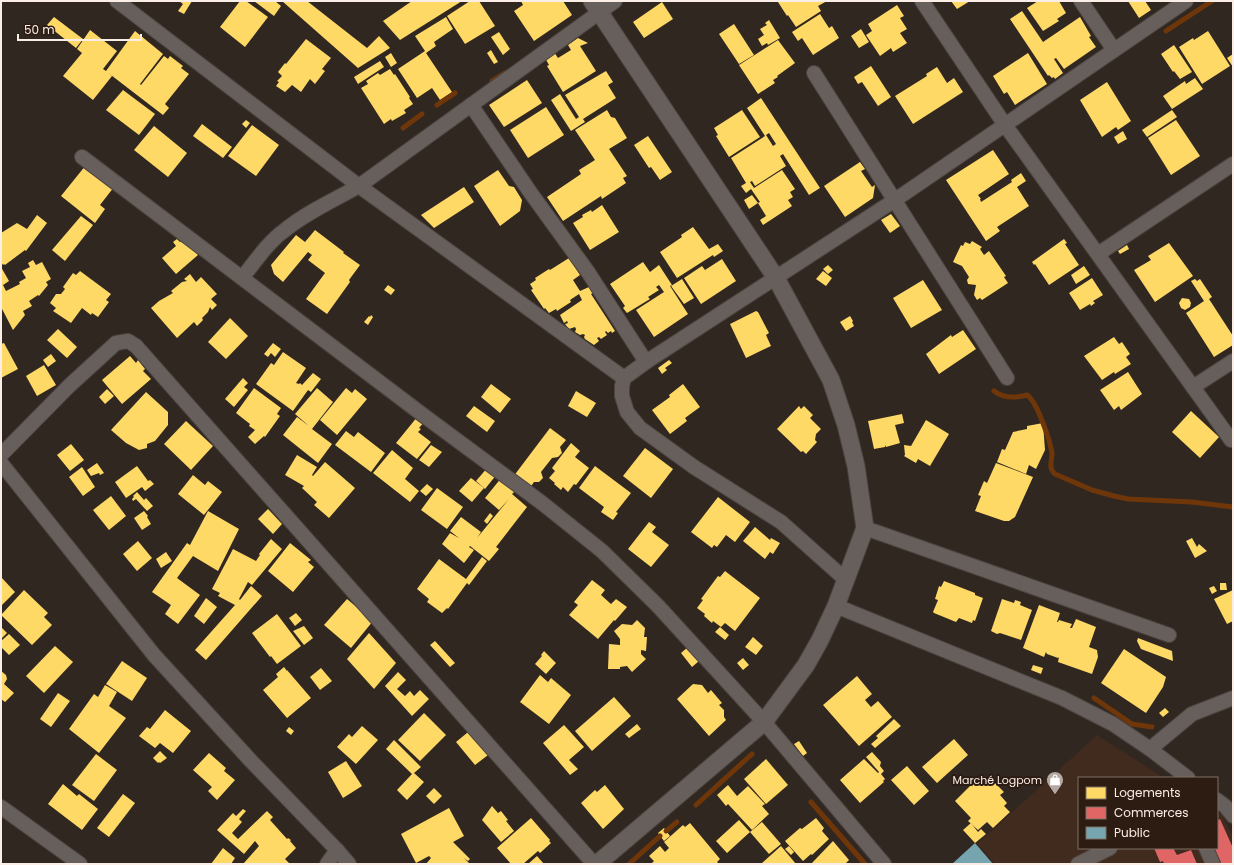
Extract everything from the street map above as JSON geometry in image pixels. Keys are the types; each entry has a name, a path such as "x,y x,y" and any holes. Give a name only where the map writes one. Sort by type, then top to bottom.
{"street":[{"path":"117,1 359,186 624,378"},
{"path":"242,278 274,239 285,229 359,186 471,104 595,7 615,1"},
{"path":"922,1 1005,125 1231,440"},
{"path":"1081,1 1114,50"},
{"path":"846,580 781,522 694,468 640,428 627,412 622,396 624,378 646,362 895,200 1186,1"},
{"path":"1,455 69,386 116,343 128,341 136,346 595,864 764,722 806,665 820,640 836,606 865,528 854,459 846,425 831,380 776,278 595,7"},
{"path":"814,73 1007,378"},
{"path":"471,104 530,192 588,272 646,362"},
{"path":"82,157 417,411 542,503 602,551 658,606 764,722 884,864"},
{"path":"1098,254 1233,164"},
{"path":"1193,387 1233,361"},
{"path":"1,463 154,655 251,761 349,864"},
{"path":"865,528 1169,636"},
{"path":"836,606 1062,698 1113,724 1150,749 1187,777"},
{"path":"1150,749 1192,714 1233,698"},
{"path":"1,807 80,864"},
{"path":"1078,864 1108,849"},
{"path":"1206,849 1213,864"},
{"path":"327,864 337,850"}],"shaded area":[{"name":"Marché Logpom","path":"1097,735 1162,777 1078,777 1078,849 1218,849 1218,813 1222,815 1233,837 1233,864 995,864 977,844"}],"building: Logements":[{"path":"179,1 192,1 184,14 178,11 183,4"},
{"path":"240,1 246,1 268,17 245,47 220,27"},
{"path":"254,1 275,1 281,6 274,16"},
{"path":"282,1 307,1 367,48 379,36 390,48 358,68"},
{"path":"412,1 462,1 400,40 383,21"},
{"path":"470,1 479,1 495,26 465,44 447,16"},
{"path":"521,1 563,1 572,15 534,41 514,11 523,5"},
{"path":"827,1 818,6 821,11 796,27 788,15 787,16 778,2"},
{"path":"951,1 970,1 957,9"},
{"path":"1038,1 1059,1 1066,13 1057,19 1059,21 1043,31 1027,8"},
{"path":"1128,1 1145,1 1151,10 1139,18"},
{"path":"662,2 673,19 644,38 633,22"},
{"path":"897,5 904,16 900,18 907,29 900,33 907,43 893,52 891,48 880,56 866,35 872,31 868,24"},
{"path":"1022,11 1043,42 1080,17 1091,36 1089,37 1096,47 1064,69 1056,58 1054,59 1063,73 1055,79 1054,77 1052,78 1049,75 1048,76 1010,19"},
{"path":"820,14 829,28 832,26 839,38 813,55 802,38 798,41 792,32"},
{"path":"54,17 83,39 76,48 47,25"},
{"path":"446,17 453,29 434,42 436,46 426,53 452,92 440,100 432,88 417,98 398,69 425,51 415,36"},
{"path":"769,20 780,38 768,45 767,43 762,46 758,39 764,35 760,29 767,25 765,23"},
{"path":"734,24 754,55 739,64 719,34"},
{"path":"861,29 869,42 859,48 851,36"},
{"path":"90,30 117,51 103,69 106,71 135,31 163,54 140,84 141,85 164,56 168,59 170,56 183,66 181,68 189,74 165,104 169,108 163,115 107,72 112,76 93,100 63,76 82,53 77,49"},
{"path":"1208,31 1230,66 1202,84 1179,47"},
{"path":"499,32 510,49 503,55 491,37"},
{"path":"578,38 588,43 580,46 596,71 563,92 547,66 549,65 545,58 554,52 558,58 571,50 568,45"},
{"path":"306,39 331,58 322,69 325,71 315,84 310,79 301,92 292,85 285,92 276,86 279,82 277,81 282,76 278,72"},
{"path":"778,40 795,63 773,80 775,83 758,94 739,65"},
{"path":"1174,45 1192,72 1180,79 1174,71 1173,72 1161,54"},
{"path":"491,50 498,62 494,64 487,53"},
{"path":"391,53 397,63 391,67 385,57"},
{"path":"1028,53 1047,84 1015,105 1007,92 1004,94 993,76"},
{"path":"1233,54 1233,67 1227,58"},
{"path":"380,61 384,67 358,84 354,77"},
{"path":"871,66 891,97 878,106 862,82 858,84 854,77"},
{"path":"937,67 947,83 954,78 963,92 913,124 895,96 927,76 926,74"},
{"path":"390,69 394,75 395,74 413,104 404,110 406,113 392,121 391,119 384,124 361,88 368,84 366,81 378,73 380,75"},
{"path":"606,71 613,82 608,85 616,98 583,119 585,122 571,131 551,100 560,94 576,119 579,117 565,95"},
{"path":"1195,78 1203,89 1172,109 1163,96 1185,81 1186,84"},
{"path":"527,80 542,103 504,127 489,105"},
{"path":"1107,82 1131,121 1118,130 1116,127 1102,137 1080,100"},
{"path":"123,90 155,114 139,135 106,110"},
{"path":"761,98 820,188 809,195 783,154 780,156 786,166 755,186 752,181 750,182 754,188 782,170 795,189 790,192 793,197 788,200 792,206 763,225 760,220 766,216 758,203 760,202 751,189 746,193 741,186 746,183 731,158 765,136 747,108","holes":["769,133 776,144 773,146 766,135"]},
{"path":"546,107 564,135 528,158 510,130"},
{"path":"607,110 611,117 615,118 627,138 609,149 627,176 623,178 626,183 602,199 601,196 563,221 547,197 581,174 579,170 595,160 575,130"},
{"path":"742,110 760,137 729,157 716,136 718,135 714,128"},
{"path":"1172,110 1177,117 1147,137 1142,130"},
{"path":"246,120 250,123 246,128 242,124"},
{"path":"1176,120 1200,156 1171,175 1148,138"},
{"path":"202,124 232,147 223,158 193,136"},
{"path":"252,125 279,145 256,176 228,156"},
{"path":"154,126 187,153 168,177 134,150"},
{"path":"1123,131 1127,139 1118,144 1114,137"},
{"path":"648,136 672,172 660,180 651,167 649,168 634,145"},
{"path":"993,150 1009,174 978,195 981,202 1012,182 1011,180 1021,173 1026,181 1017,187 1029,206 997,227 1000,231 986,241 946,180"},
{"path":"860,162 865,169 861,171 872,187 875,185 873,198 845,217 824,186"},
{"path":"86,165 114,187 100,205 105,209 95,223 61,196"},
{"path":"498,170 509,186 514,187 522,200 520,211 500,226 474,186"},
{"path":"464,187 474,202 434,228 421,215"},
{"path":"752,195 758,203 749,209 744,200"},
{"path":"602,205 619,232 590,250 573,223 583,217 582,215 591,210 592,212"},
{"path":"891,214 900,226 890,233 881,220"},
{"path":"37,215 47,223 26,251 25,250 3,265 1,262 1,233 17,223 27,229"},
{"path":"81,216 93,225 65,261 52,250"},
{"path":"693,227 709,249 718,244 723,251 714,257 713,255 677,278 660,252 682,237 681,235"},
{"path":"315,230 360,265 349,280 350,282 327,314 306,299 325,273 308,260 312,255 308,252 283,282 274,274 271,265 296,235 305,242"},
{"path":"177,239 180,242 184,239 198,255 176,274 162,258 176,246 173,242"},
{"path":"1064,239 1067,243 1065,244 1079,265 1049,285 1035,264 1034,265 1032,262"},
{"path":"972,241 982,247 980,249 984,255 989,251 1006,276 1004,277 1008,283 982,300 980,298 977,300 974,295 976,285 968,284 967,280 969,277 962,266 953,262 961,245 963,246 965,242 970,244"},
{"path":"1169,243 1193,276 1155,302 1134,270 1151,260 1148,256"},
{"path":"1127,245 1129,249 1120,254 1118,251"},
{"path":"569,258 580,275 573,280 580,291 589,287 593,293 591,294 615,331 608,333 606,331 605,332 607,335 601,339 599,337 597,338 599,341 594,345 585,339 585,335 580,335 575,332 575,327 569,329 565,324 568,323 567,321 564,323 560,315 582,300 579,294 570,300 571,302 557,311 556,309 549,313 545,308 544,309 531,290 533,289 530,284 536,280 535,278"},
{"path":"722,259 736,281 701,304 684,278 702,266 705,270"},
{"path":"33,260 36,265 42,262 51,279 46,282 48,285 39,296 38,295 29,301 32,306 23,311 25,315 13,330 1,307 1,267 9,281 3,285 6,291 20,284 19,282 26,278 22,271 30,267 28,263"},
{"path":"643,262 650,272 659,265 672,285 670,286 688,314 654,337 636,310 664,292 659,285 656,287 659,290 648,297 650,299 627,313 623,308 625,306 610,284"},
{"path":"828,265 833,270 828,274 823,269"},
{"path":"1084,266 1090,275 1076,284 1071,275"},
{"path":"80,271 111,294 106,300 109,302 98,317 92,313 91,315 82,308 71,323 53,311 56,308 50,303 56,294 61,294 65,289 63,287 73,273 76,275"},
{"path":"823,271 832,278 826,286 816,279"},
{"path":"190,274 196,282 201,277 217,294 211,299 217,305 212,310 210,307 208,312 202,318 203,320 197,326 194,322 177,338 151,308 159,301 173,293 171,291 182,282 187,281 184,279"},
{"path":"1092,278 1103,295 1093,301 1095,303 1091,306 1090,304 1080,310 1069,293"},
{"path":"682,279 694,298 684,304 671,286"},
{"path":"1195,279 1197,281 1200,279 1212,297 1209,299 1233,336 1233,345 1214,357 1186,313 1204,301 1191,281"},
{"path":"923,280 942,310 911,328 893,298"},
{"path":"388,285 395,290 391,295 384,290"},
{"path":"1182,298 1189,299 1191,303 1190,307 1185,310 1181,308 1179,303"},
{"path":"756,311 758,312 769,333 766,335 771,346 746,358 730,324"},
{"path":"371,315 373,317 368,325 364,322"},
{"path":"850,316 854,326 846,331 840,322"},
{"path":"230,318 248,336 226,359 208,342"},
{"path":"58,329 77,347 67,358 47,340"},
{"path":"963,330 976,349 939,374 926,354 951,335 952,337"},
{"path":"1114,337 1119,344 1122,342 1130,354 1126,357 1131,364 1115,374 1114,372 1102,380 1084,356"},
{"path":"4,343 18,369 1,378 1,344"},
{"path":"273,343 281,349 275,357 271,353 268,357 264,354"},
{"path":"283,352 306,368 296,383 300,383 302,385 313,373 321,379 311,392 308,390 293,411 256,384 271,363 274,365"},
{"path":"51,354 56,361 48,367 43,360"},
{"path":"130,356 136,363 138,360 145,369 143,371 151,379 122,404 102,380"},
{"path":"669,360 672,363 665,368 667,370 662,374 658,368"},
{"path":"44,365 56,385 37,396 26,376"},
{"path":"1128,372 1142,394 1121,410 1119,406 1114,410 1100,390"},
{"path":"243,378 248,383 244,387 248,390 234,407 225,399"},
{"path":"491,384 511,399 500,413 481,397"},
{"path":"683,384 700,407 685,418 687,421 670,434 652,410 670,397 669,395"},
{"path":"254,388 281,408 277,414 280,416 265,437 264,436 255,444 248,437 255,430 236,413"},
{"path":"317,388 333,402 312,429 332,444 318,463 283,435 297,417 309,426 295,414"},
{"path":"346,388 352,393 355,389 367,399 337,435 320,420"},
{"path":"107,389 114,396 105,404 99,397"},
{"path":"576,391 596,403 587,417 568,406"},
{"path":"146,392 168,412 168,425 155,441 147,444 147,448 139,450 126,443 111,430"},
{"path":"474,406 495,421 487,432 466,416"},
{"path":"799,406 801,409 804,406 813,415 810,418 821,429 816,434 815,440 817,442 806,454 803,451 801,452 777,429"},
{"path":"1191,411 1219,437 1200,458 1172,432"},
{"path":"902,414 904,423 895,425 900,443 886,447 885,445 885,447 874,449 868,421"},
{"path":"418,416 425,421 419,428 421,429 418,432 431,442 417,459 396,443"},
{"path":"926,420 949,434 930,466 918,459 916,463 904,456 904,445 911,446"},
{"path":"186,421 213,446 191,470 164,444"},
{"path":"1043,423 1045,450 1036,469 1029,465 1026,474 997,462 1002,449 1005,450 1013,432 1027,429 1027,426"},
{"path":"550,428 566,440 560,447 562,453 558,457 552,458 541,472 543,478 539,482 534,482 529,489 513,477"},
{"path":"346,431 354,437 358,432 385,453 371,472 335,445"},
{"path":"571,443 580,451 575,457 589,468 576,485 574,484 568,492 563,487 561,490 549,478 555,471 552,468"},
{"path":"71,444 84,460 70,471 57,455"},
{"path":"431,445 442,452 429,467 419,460"},
{"path":"645,448 673,469 651,498 623,476"},
{"path":"392,450 413,468 405,479 419,491 410,502 373,473"},
{"path":"297,455 317,467 312,475 313,476 325,462 355,488 329,518 314,505 317,502 302,488 304,486 285,475"},
{"path":"97,463 104,473 91,476 87,470"},
{"path":"996,463 1033,477 1015,517 1009,521 1004,521 975,511 981,496 978,495 984,481 987,483"},
{"path":"137,466 148,481 150,480 154,484 145,491 142,487 126,498 115,482"},
{"path":"595,466 631,493 616,512 618,513 613,520 601,512 604,507 579,488"},
{"path":"82,467 95,487 83,496 69,477"},
{"path":"488,467 497,474 485,489 476,481"},
{"path":"193,475 205,485 208,481 222,492 204,515 178,494"},
{"path":"502,477 517,489 512,494 527,507 496,547 499,549 489,561 470,546 469,547 474,550 464,563 442,544 450,533 459,538 450,531 461,517 481,532 477,538 509,499 499,510 485,498"},
{"path":"471,478 484,488 472,502 459,491"},
{"path":"427,484 433,489 426,496 420,491"},
{"path":"437,488 463,507 447,529 421,510"},
{"path":"137,492 144,500 146,498 153,506 147,511 136,499 133,501 133,496"},
{"path":"111,496 126,516 109,530 93,510"},
{"path":"718,497 750,522 735,542 726,535 717,547 714,545 712,548 691,532"},
{"path":"268,509 282,524 273,534 258,519"},
{"path":"144,511 151,524 142,530 134,518"},
{"path":"208,511 239,529 218,571 193,556 177,578 200,595 178,624 165,614 171,605 152,592 187,543 190,545"},
{"path":"490,513 493,516 487,524 484,521"},
{"path":"649,522 656,527 652,532 669,545 651,567 628,549"},
{"path":"755,527 770,540 771,538 780,543 773,554 770,552 765,559 743,541"},
{"path":"1192,538 1197,547 1199,544 1207,551 1195,558 1186,541"},
{"path":"271,539 282,549 252,585 248,582 239,599 240,600 251,586 262,596 206,660 195,650 235,605 218,596 220,593 212,589 233,549 256,561 260,555 259,554"},
{"path":"138,541 152,558 137,571 123,554"},
{"path":"290,543 311,560 308,562 314,567 293,592 268,571"},
{"path":"166,552 172,561 161,568 156,559"},
{"path":"482,557 487,561 469,585 467,583 448,609 447,608 442,613 427,602 429,599 417,589 439,559 466,579"},
{"path":"725,571 760,598 735,631 725,623 721,627 713,621 712,623 704,616 705,614 697,608 703,600 701,599 718,576 720,577"},
{"path":"1,577 15,592 1,606"},
{"path":"592,580 605,590 601,595 611,604 616,599 627,607 598,639 569,615 578,605 574,602"},
{"path":"944,581 975,593 975,595 983,598 975,621 973,620 972,623 959,618 956,622 933,612 938,600 935,599 939,586 941,587"},
{"path":"1220,583 1226,583 1227,590 1220,590"},
{"path":"1214,586 1217,591 1212,594 1209,588"},
{"path":"24,590 48,613 44,617 52,625 32,645 1,615"},
{"path":"1233,590 1233,621 1227,624 1214,599"},
{"path":"206,598 217,607 204,624 194,616"},
{"path":"347,599 373,621 351,648 324,625"},
{"path":"1002,599 1014,603 1015,600 1021,602 1020,605 1032,610 1021,640 991,631"},
{"path":"1039,605 1060,613 1057,622 1059,620 1072,624 1070,628 1072,628 1076,619 1096,627 1089,647 1097,650 1098,657 1092,674 1058,662 1059,657 1058,658 1047,654 1046,652 1044,657 1023,648"},
{"path":"296,613 302,620 295,626 289,618"},
{"path":"277,614 301,646 277,664 252,633"},
{"path":"637,620 645,628 644,637 647,637 646,651 641,650 641,654 646,659 632,672 627,666 620,667 620,669 608,669 609,644 620,645 620,639 614,631 622,624 632,625"},
{"path":"304,626 313,638 304,645 293,631"},
{"path":"1,627 7,633 1,639"},
{"path":"720,627 729,635 725,640 715,632"},
{"path":"369,633 396,663 374,689 347,659"},
{"path":"9,634 20,645 9,655 1,647 1,641"},
{"path":"753,637 763,646 756,655 745,647"},
{"path":"1138,638 1172,651 1173,661 1141,649 1137,641"},
{"path":"435,641 455,663 450,667 430,645"},
{"path":"55,646 73,662 44,693 26,676"},
{"path":"688,647 699,661 692,667 681,653"},
{"path":"1124,649 1166,677 1163,687 1146,713 1101,683"},
{"path":"544,651 556,663 546,674 535,664 542,656 541,655"},
{"path":"743,658 749,665 743,670 737,663"},
{"path":"122,661 147,678 132,701 106,684"},
{"path":"1033,665 1043,668 1041,674 1031,670"},
{"path":"284,667 311,698 287,718 263,690 278,677 276,674"},
{"path":"321,668 332,681 320,690 310,677"},
{"path":"1,671 6,675 7,679 4,684 14,693 5,702 1,699"},
{"path":"398,672 406,680 397,689 405,696 410,691 414,696 420,690 429,699 412,716 385,686"},
{"path":"540,675 548,682 551,678 571,695 549,724 520,702"},
{"path":"857,676 872,694 865,700 871,707 878,701 892,717 859,746 823,705"},
{"path":"693,684 702,685 708,693 711,690 722,703 719,705 724,710 724,717 726,720 709,736 677,699"},
{"path":"105,685 117,692 109,706 126,718 99,753 69,729 94,694 98,697"},
{"path":"58,693 70,701 51,727 40,719"},
{"path":"614,697 631,716 592,751 575,731"},
{"path":"1165,708 1169,712 1163,717 1159,713"},
{"path":"165,710 191,731 173,753 160,743 155,748 139,736 147,727 150,729"},
{"path":"424,713 446,735 420,761 398,740"},
{"path":"894,719 901,726 875,748 871,744 878,738 876,736"},
{"path":"637,724 641,729 629,738 625,734"},
{"path":"564,725 584,747 569,760 578,769 570,775 543,743"},
{"path":"362,726 378,740 356,764 337,747 349,734 352,737"},
{"path":"289,727 294,731 291,735 286,731"},
{"path":"473,728 492,752 475,765 456,742"},
{"path":"954,739 968,755 937,783 922,767"},
{"path":"394,740 421,767 414,773 424,782 407,800 397,790 412,774 386,749"},
{"path":"799,741 807,753 803,756 794,744"},
{"path":"160,751 167,758 158,763 153,758"},
{"path":"872,752 881,762 880,766 884,771 881,774 885,779 883,781 884,782 860,803 840,780 864,759 878,773 879,772 866,757"},
{"path":"209,753 226,768 224,771 235,780 217,800 208,791 212,787 193,770"},
{"path":"96,754 117,770 94,801 72,785"},
{"path":"766,759 788,785 766,804 744,779"},
{"path":"346,761 362,786 343,798 328,772"},
{"path":"907,766 929,791 914,805 891,780"},
{"path":"981,775 989,783 992,780 1004,792 1000,795 1007,803 1004,806 1010,812 993,828 987,822 978,830 968,821 971,818 955,801"},
{"path":"63,784 77,796 79,794 98,809 82,830 48,804"},
{"path":"605,785 624,809 603,829 581,803 595,790 597,792"},
{"path":"728,785 737,796 748,786 765,804 762,806 769,814 752,830 728,804 726,806 717,795"},
{"path":"434,788 442,796 434,804 426,796"},
{"path":"123,794 135,803 109,837 97,828"},
{"path":"492,806 498,813 501,811 508,820 506,821 514,831 501,842 482,820"},
{"path":"449,808 464,836 453,842 470,859 468,861 464,858 470,864 426,864 431,858 429,856 416,863 401,834"},
{"path":"243,809 246,811 239,819 242,822 232,833 238,839 267,811 273,817 270,820 287,839 288,838 291,840 290,841 296,848 285,859 290,864 243,864 259,846 255,841 244,854 217,830 233,813 236,816"},
{"path":"531,818 551,843 540,853 538,851 523,864 511,864 497,848"},
{"path":"816,818 824,828 822,831 829,839 812,855 811,854 803,861 785,841 800,828 802,829"},
{"path":"739,820 750,832 727,853 716,841"},
{"path":"762,822 781,844 769,854 750,832"},
{"path":"690,823 720,859 717,862 719,864 651,864 654,861 649,856 660,846 665,852 669,848 664,842 683,825 685,827"},
{"path":"971,823 978,832 981,829 986,834 975,843 963,830"},
{"path":"664,828 670,836 664,841 658,833"},
{"path":"833,841 849,860 845,864 811,864"},
{"path":"781,846 796,864 761,864"},
{"path":"789,846 794,852 791,855 785,849"},
{"path":"223,848 235,858 231,864 211,864"},
{"path":"537,856 544,864 528,864"}],"building: Commerces":[{"path":"1220,819 1233,848 1233,864 1219,864 1213,849 1218,849 1218,820"},
{"path":"1154,849 1174,849 1177,855 1191,850 1197,864 1164,864 1163,861 1160,862"}],"building: Public":[{"path":"975,843 993,864 952,864"}],"waterway":[{"path":"1166,31 1212,1"},
{"path":"492,81 505,73"},
{"path":"437,105 455,93"},
{"path":"403,128 422,114"},
{"path":"994,391 1001,395 1010,397 1027,395 1031,399 1039,413 1049,440 1052,453 1051,467 1055,474 1092,490 1128,499 1192,502 1233,507"},
{"path":"1094,698 1132,724 1152,727"},
{"path":"696,805 752,754"},
{"path":"811,802 865,864"},
{"path":"666,831 677,822"},
{"path":"629,864 660,836"}],"place":[{"name":"Marché Logpom","path":"1055,795"}]}
